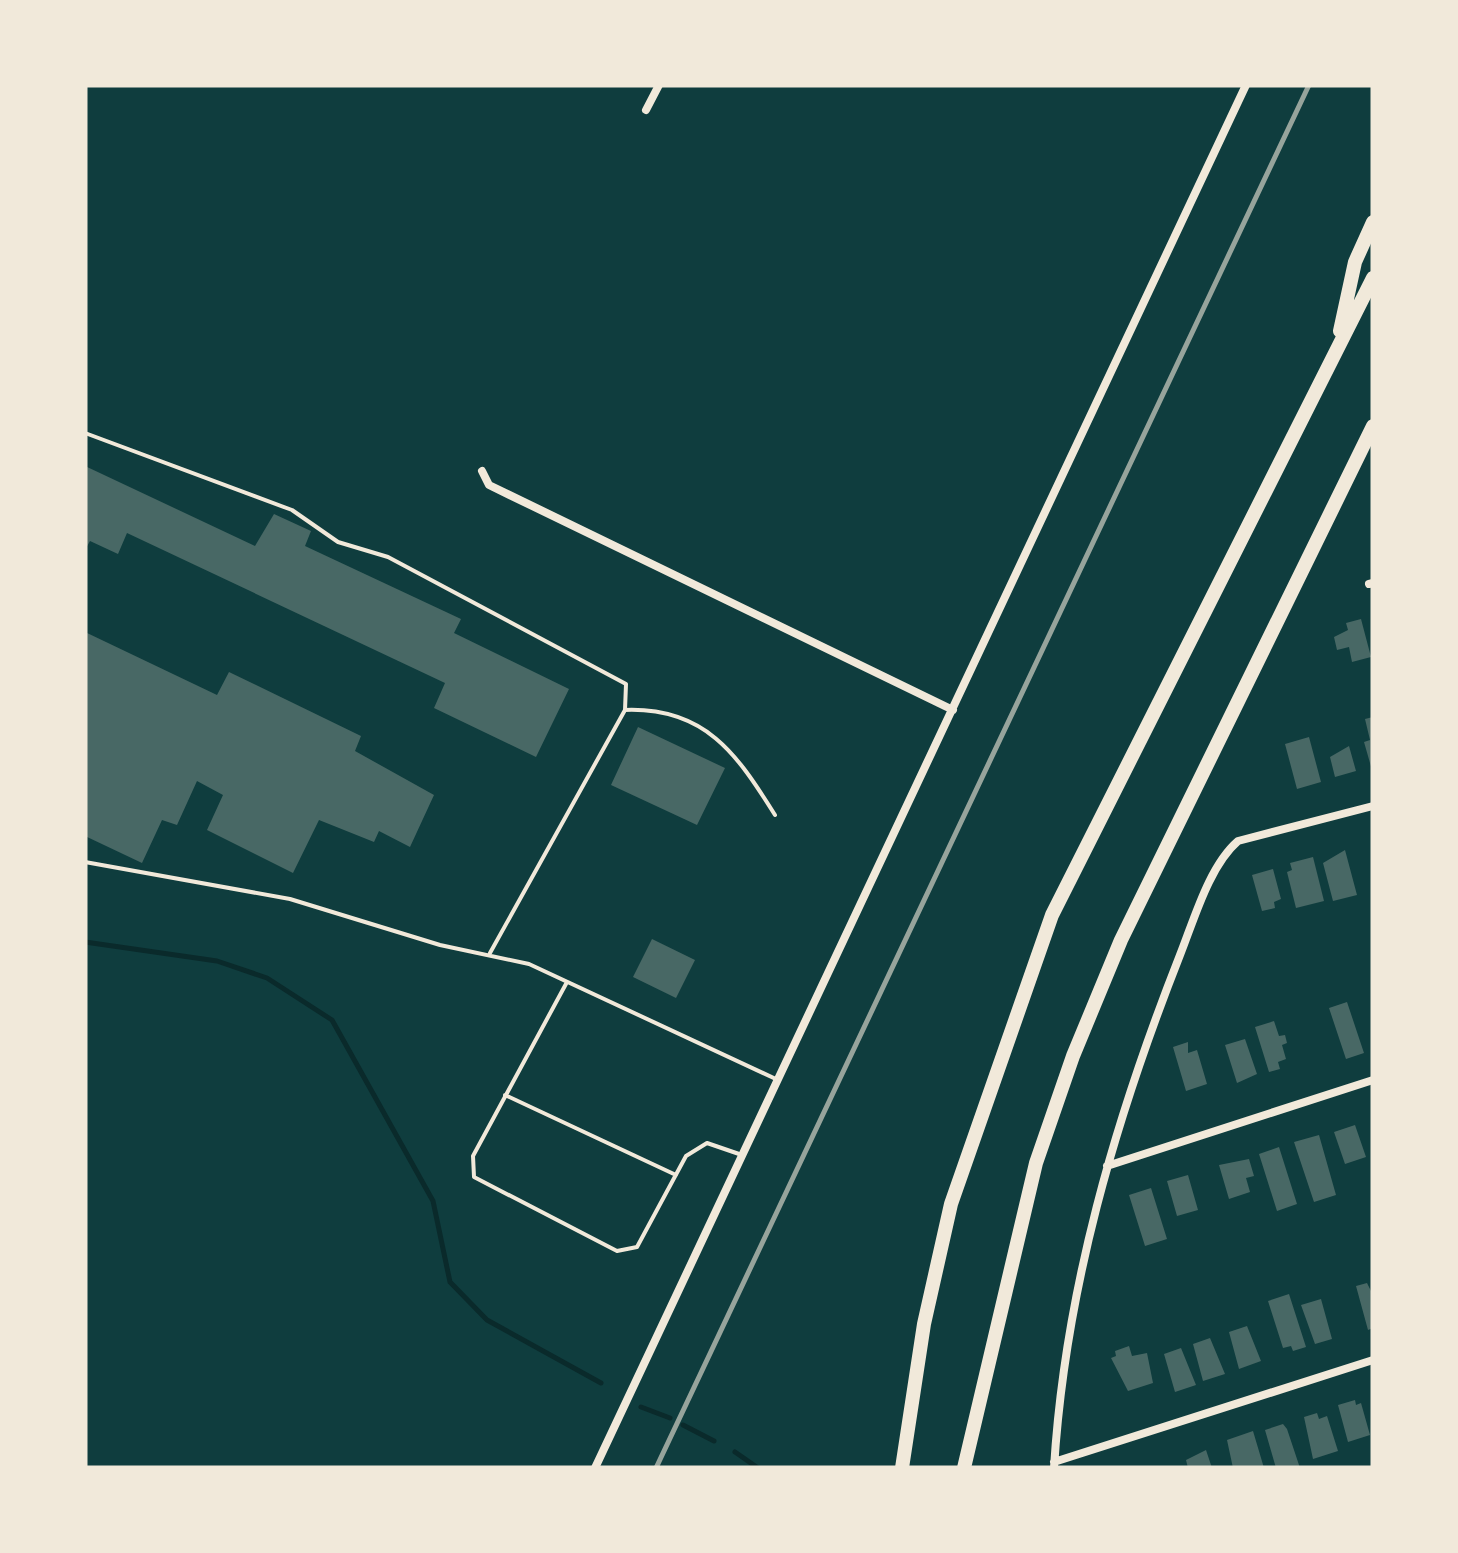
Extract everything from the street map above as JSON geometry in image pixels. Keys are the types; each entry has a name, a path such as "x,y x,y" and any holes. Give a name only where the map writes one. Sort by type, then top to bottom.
{"highway":[{"path":"1337,349 1355,262 1373,222"},
{"path":"902,1468 924,1324 951,1204 1052,916 1373,278"},
{"path":"964,1468 1036,1163 1073,1056 1121,940 1373,426"}],"street":[{"path":"646,110 658,85"},
{"path":"595,1468 1246,85"},
{"path":"482,471 489,485 953,710"},
{"path":"1373,806 1238,841 1226,850 1144,1048 1106,1166 1066,1341 1054,1465 1373,1360"},
{"path":"1106,1166 1373,1080"}],"lane":[{"path":"85,433 292,510 338,542 388,557 448,593 581,656 626,684 625,710 490,953"},
{"path":"625,710 650,709 705,728 729,746 775,815"},
{"path":"85,862 290,899 440,945 490,953 568,982 778,1080"},
{"path":"568,982 473,1156 474,1177 617,1252 637,1247 686,1156 707,1143 743,1155"},
{"path":"505,1095 676,1174"}],"building":[{"path":"85,466 255,546 274,514 311,531 305,546 461,619 454,633 569,689 536,757 434,708 445,683 127,533 118,554 90,541 85,550"},
{"path":"1361,619 1371,657 1352,662 1349,647 1337,650 1334,637 1348,630 1346,623"},
{"path":"85,632 217,695 229,672 361,736 355,751 434,795 410,847 379,831 374,842 319,820 293,873 207,830 223,795 197,781 177,825 162,820 142,863 85,836"},
{"path":"1373,717 1372,770 1364,742 1370,740 1365,719"},
{"path":"638,727 725,768 697,825 611,785"},
{"path":"1309,737 1321,782 1297,789 1285,744"},
{"path":"1349,746 1356,771 1335,777 1330,757"},
{"path":"1345,850 1357,895 1333,901 1323,863"},
{"path":"1313,857 1324,901 1296,908 1287,872 1292,870 1290,863"},
{"path":"1273,869 1281,899 1274,902 1275,908 1262,911 1252,875"},
{"path":"652,939 695,960 676,998 633,977"},
{"path":"1347,1002 1364,1053 1346,1059 1329,1008"},
{"path":"1274,1021 1279,1036 1285,1035 1287,1043 1282,1045 1286,1059 1278,1062 1280,1069 1269,1072 1255,1027"},
{"path":"1245,1039 1257,1074 1237,1083 1225,1045"},
{"path":"1188,1042 1188,1053 1197,1050 1207,1084 1186,1091 1173,1047"},
{"path":"1355,1125 1366,1157 1345,1164 1334,1132"},
{"path":"1319,1135 1336,1195 1314,1202 1294,1142"},
{"path":"1279,1147 1297,1204 1277,1211 1259,1154"},
{"path":"1249,1159 1254,1176 1246,1178 1250,1192 1229,1199 1219,1165"},
{"path":"1188,1175 1198,1210 1177,1216 1167,1181"},
{"path":"1151,1188 1167,1239 1145,1246 1129,1195"},
{"path":"1367,1283 1373,1295 1373,1328 1368,1330 1356,1286"},
{"path":"1289,1294 1306,1347 1293,1351 1291,1346 1283,1348 1268,1301"},
{"path":"1321,1299 1332,1339 1315,1344 1301,1305"},
{"path":"1247,1326 1261,1361 1239,1369 1229,1332"},
{"path":"1210,1338 1225,1374 1203,1381 1193,1344"},
{"path":"1129,1346 1132,1356 1147,1353 1153,1383 1128,1391 1111,1358 1116,1356 1115,1351"},
{"path":"1181,1348 1196,1385 1175,1392 1164,1354"},
{"path":"1355,1400 1356,1405 1361,1403 1370,1435 1348,1442 1338,1405"},
{"path":"1317,1413 1319,1419 1327,1416 1338,1451 1313,1459 1304,1417"},
{"path":"1283,1424 1300,1468 1276,1468 1265,1430"},
{"path":"1253,1431 1264,1468 1233,1468 1227,1440"},
{"path":"1206,1450 1212,1468 1188,1468 1186,1460"}],"waterway":[{"path":"85,942 217,961 267,978 332,1020 433,1201 450,1282 487,1320 601,1383"},
{"path":"641,1407 670,1418"},
{"path":"683,1425 714,1441"},
{"path":"735,1452 758,1468"}],"railway":[{"path":"656,1468 1309,85"}]}
